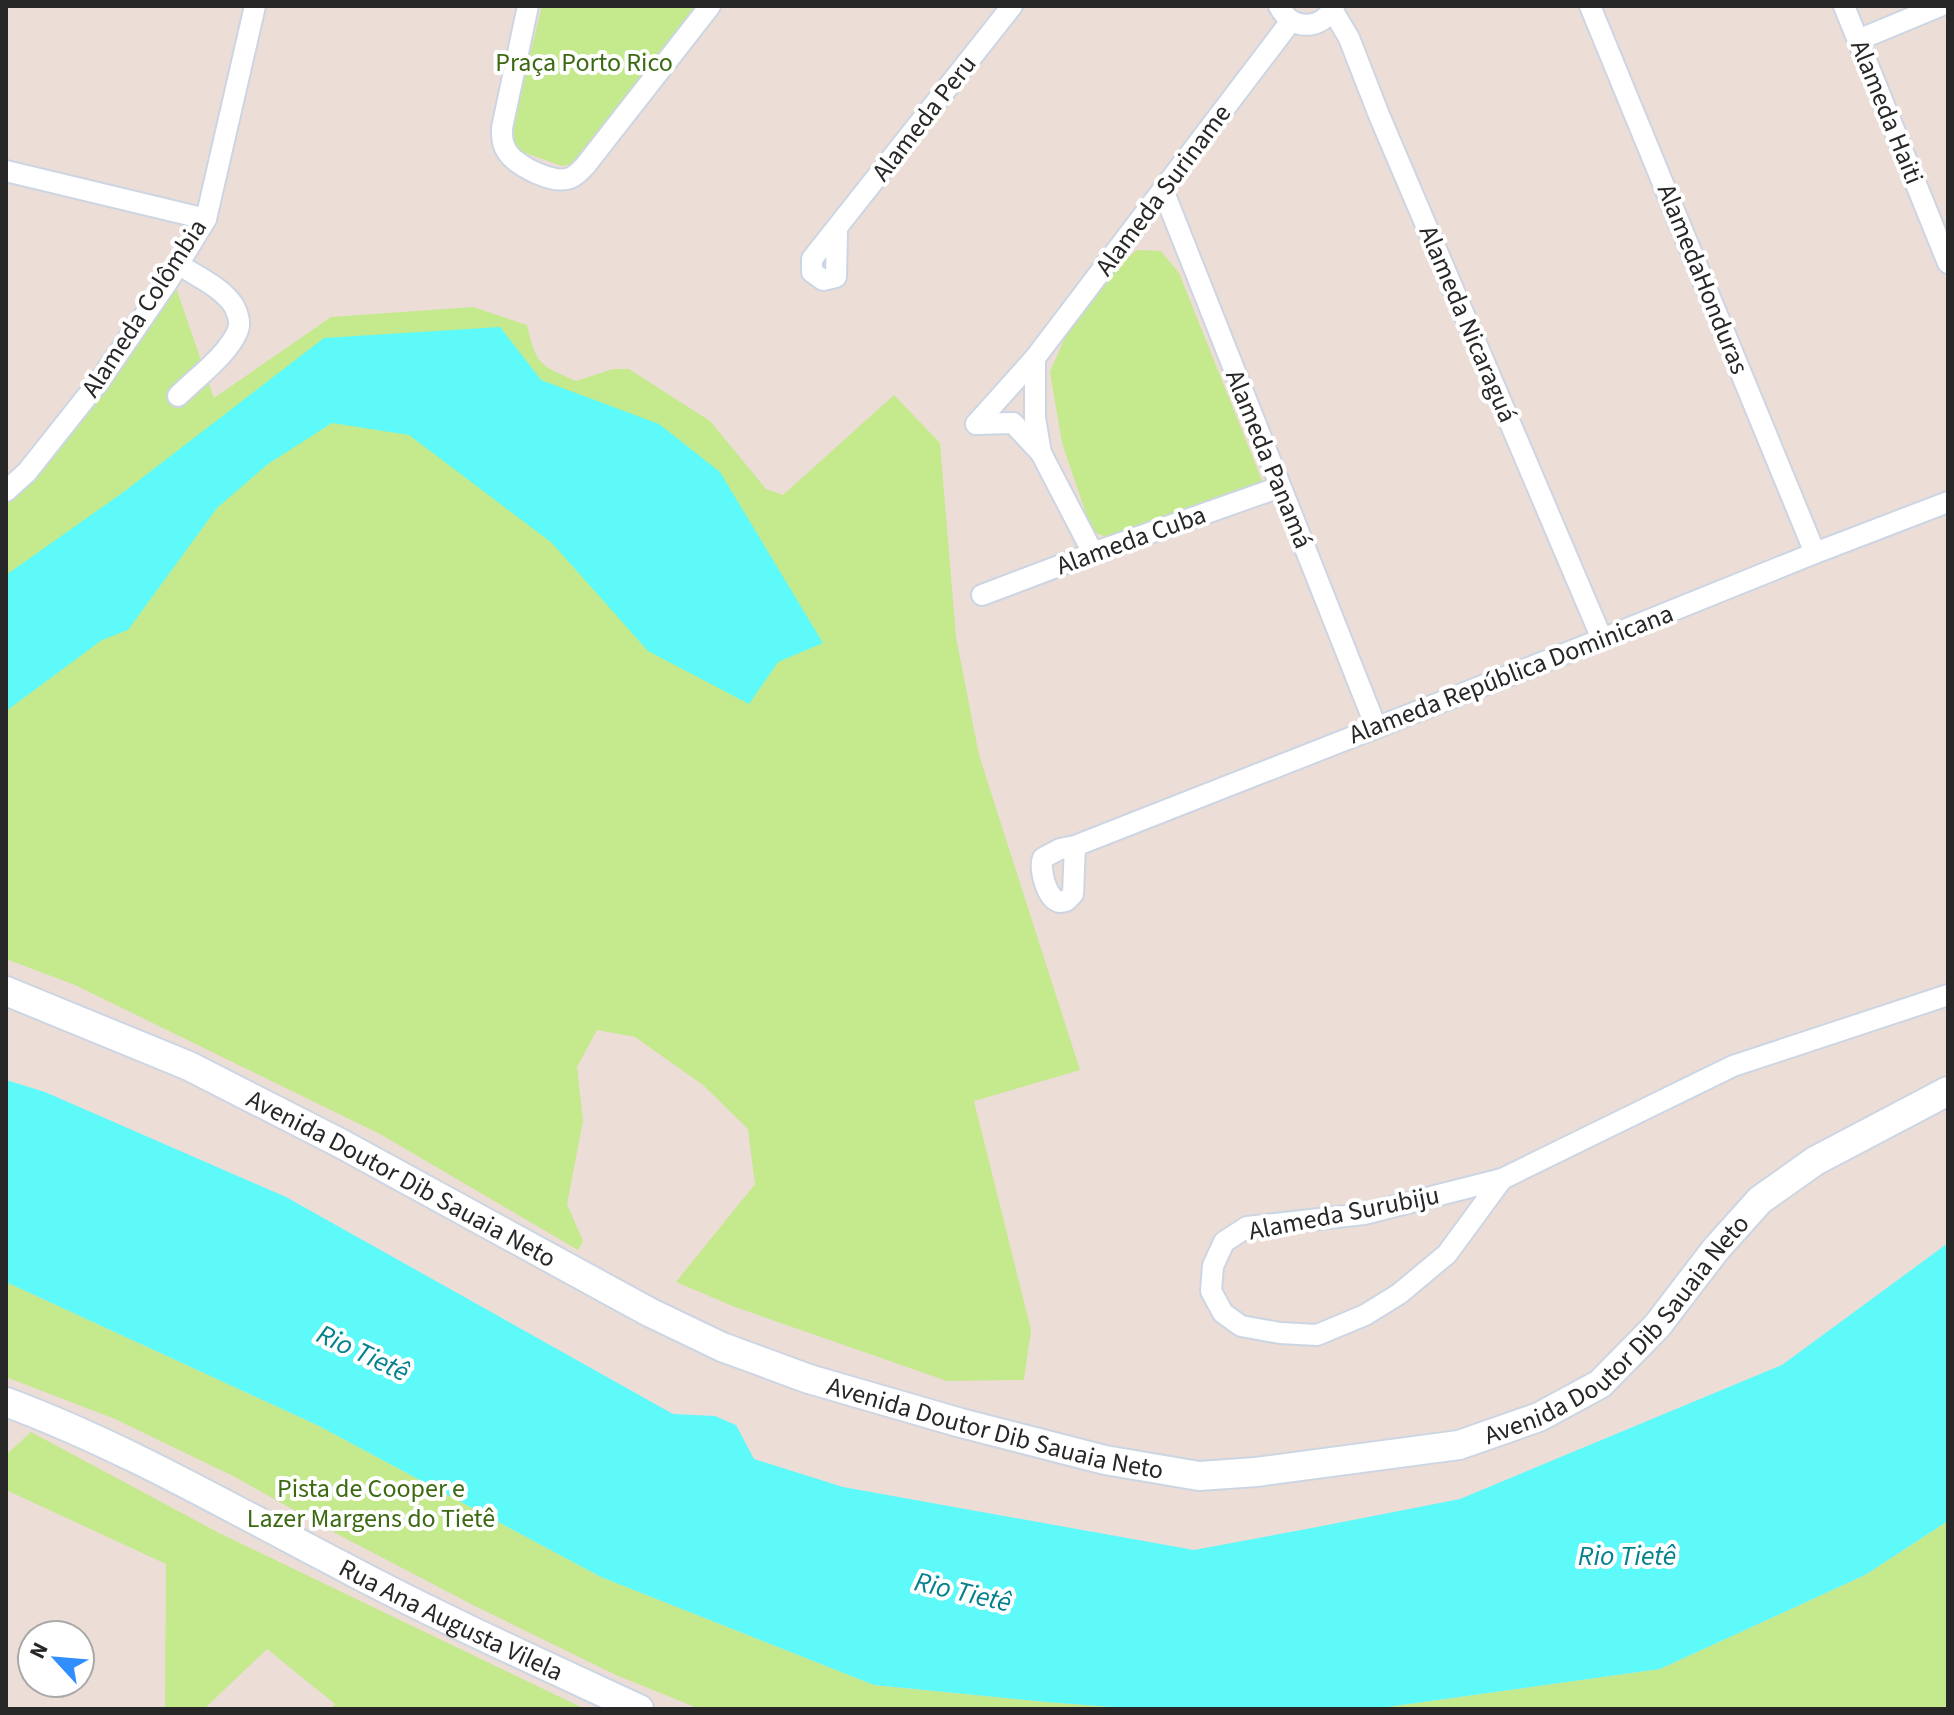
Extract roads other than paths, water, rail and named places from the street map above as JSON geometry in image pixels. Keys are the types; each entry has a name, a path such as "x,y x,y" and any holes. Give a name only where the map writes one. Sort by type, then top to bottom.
{"main road":[{"name":"Avenida Doutor Dib Sauaia Neto","path":"6,991 189,1066 340,1143 649,1312 722,1347 809,1379 961,1423 1105,1460 1199,1476 1256,1472 1459,1445 1539,1417 1600,1384 1657,1326 1716,1249 1760,1200 1815,1161 1948,1091"},
{"name":"Rua Ana Augusta Vilela","path":"6,1402 103,1444 415,1604 639,1709"}],"street":[{"name":"Alameda Colômbia","path":"6,491 27,472 100,380 206,219 255,6"},
{"path":"528,6 502,128 502,141 514,161 559,181 572,178 585,166 710,6"},
{"name":"Alameda Peru","path":"837,230 1012,6"},
{"name":"AlamedaHonduras","path":"1590,6 1815,553"},
{"name":"Alameda Haiti","path":"1844,6 1947,259"},
{"path":"1858,40 1940,6"},
{"path":"1285,13 1298,24 1307,25 1326,18 1333,8"},
{"name":"Alameda Nicaraguá","path":"1333,8 1349,38 1602,639"},
{"name":"Alameda Suriname","path":"1041,453 1013,423 976,424 1035,358 1163,190 1285,13"},
{"path":"6,171 206,219"},
{"name":"Alameda Panamá","path":"1163,190 1376,727"},
{"path":"178,264 221,293 233,305 240,320 238,332 225,351 178,396"},
{"path":"1035,358 1035,418 1041,453 1093,553"},
{"name":"Alameda Cuba","path":"982,595 1280,487"},
{"name":"Alameda República Dominicana","path":"1075,846 1948,502"},
{"name":"Alameda Surubiju","path":"1502,1179 1447,1254 1399,1294 1365,1315 1317,1335 1241,1326 1223,1313 1211,1291 1213,1266 1224,1242 1247,1227 1364,1214 1502,1179 1733,1066 1948,995"}],"water":[{"path":"500,327 541,380 659,424 720,472 823,643 778,662 749,704 648,651 552,543 409,435 332,423 268,464 217,508 128,630 102,640 6,711 6,575 125,491 324,338"},
{"name":"Rio Tietê","path":"6,1080 45,1092 286,1197 673,1414 715,1416 736,1425 754,1459 843,1487 1194,1550 1460,1499 1782,1365 1948,1243 1948,1521 1865,1575 1660,1669 1373,1709 1137,1709 874,1685 601,1577 319,1426 6,1282"}],"park label":[{"name":"Praça Porto Rico","path":"584,62"},
{"name":"Pista de Cooper e Lazer Margens do Tietê","path":"371,1503"}]}
